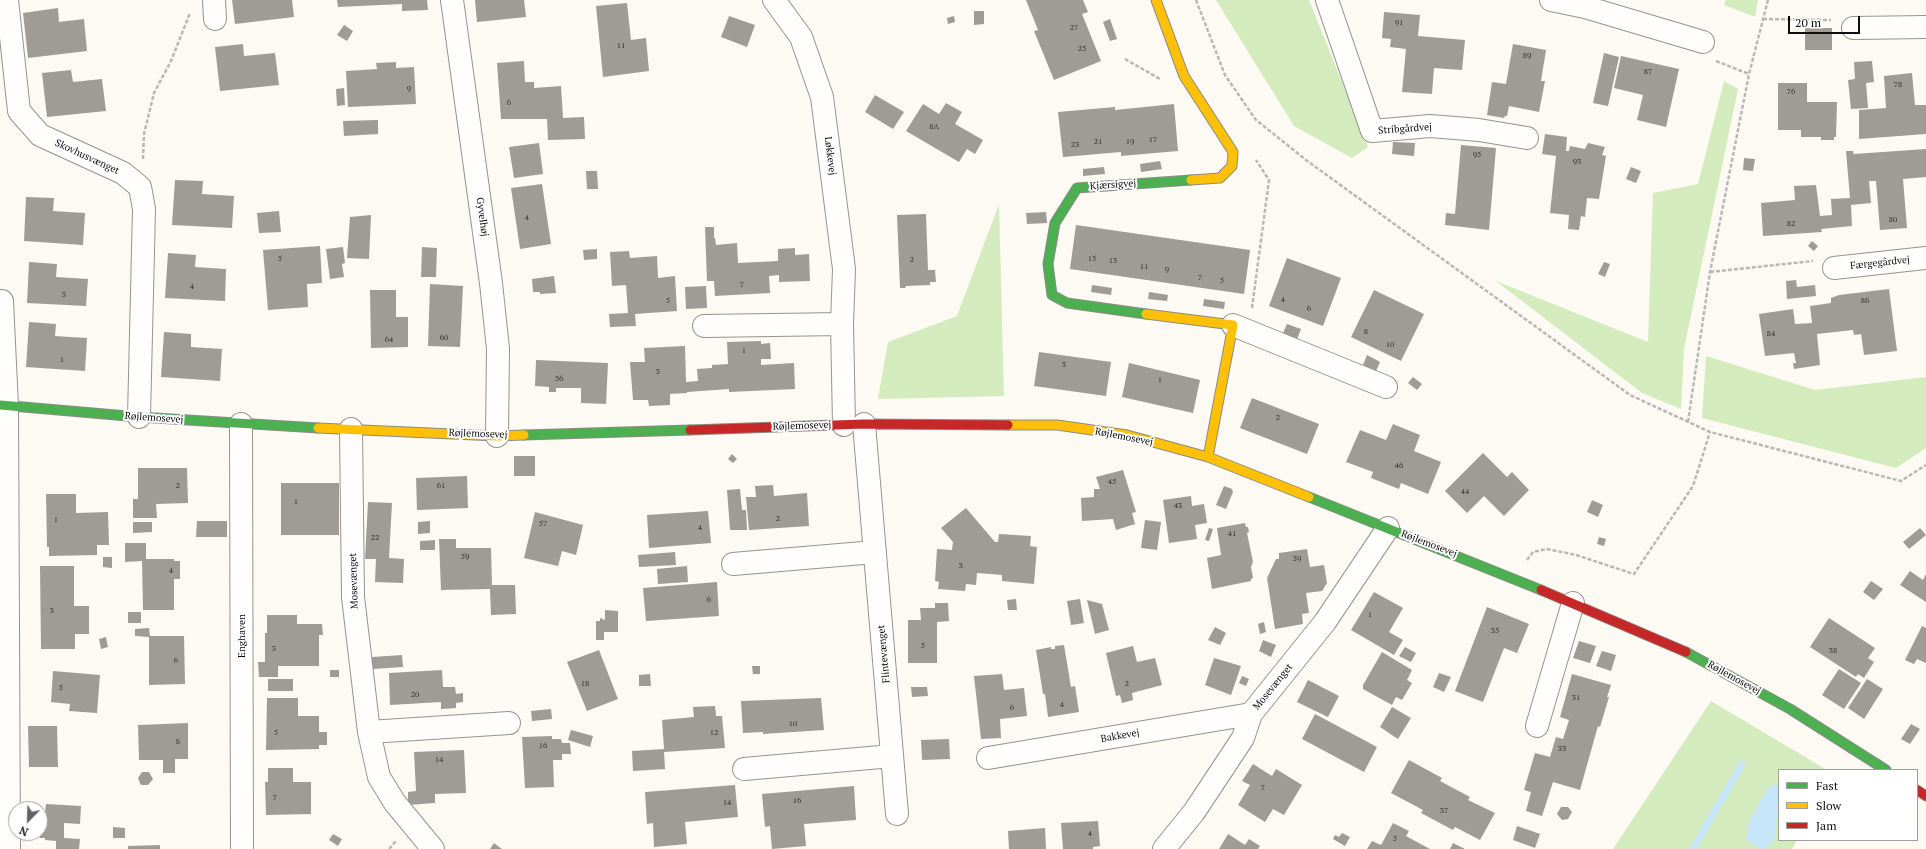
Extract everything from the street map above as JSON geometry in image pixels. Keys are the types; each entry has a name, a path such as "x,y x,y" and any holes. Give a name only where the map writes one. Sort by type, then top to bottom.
{"street":[{"name":"Skovhusvænget","path":"7,0 19,111 40,135 123,173 140,187 144,209 139,417"},
{"name":"Gyvelhøj","path":"452,0 491,283 498,349 497,436"},
{"name":"Løkkevej","path":"774,0 800,37 822,97 844,268 842,324 854,425"},
{"name":"Kjærsigvej","path":"1156,0 1184,76 1233,152 1232,166 1220,178 1077,188 1065,204 1055,224 1048,264 1052,295 1067,303 1233,325 1386,387"},
{"name":"Stribgårdvej","path":"1327,0 1372,131 1430,126 1479,130 1527,138"},
{"path":"1551,0 1585,6 1703,42"},
{"path":"1853,28 1926,27"},
{"name":"Færgegårdvej","path":"1834,268 1926,258"},
{"path":"0,301 2,301 4,405 4,813 8,849"},
{"path":"704,326 842,324"},
{"path":"1208,457 1233,325"},
{"name":"Røjlemosevej","path":"4,405 241,424 497,436 854,425 1057,425 1127,435 1208,457 1573,602 1692,655 1790,709 1884,769"},
{"name":"Enghaven","path":"241,424 242,849"},
{"name":"Flintevænget","path":"854,425 875,552 897,814"},
{"name":"Mosevænget","path":"351,429 353,598 369,732 379,777 395,803 433,849"},
{"name":"Mosevænget","path":"1164,849 1194,812 1243,738 1251,714 1325,622 1388,528"},
{"path":"733,564 875,552"},
{"path":"1537,726 1573,602"},
{"name":"Bakkevej","path":"988,758 1251,714"},
{"path":"369,732 509,724"},
{"path":"744,769 892,756"}],"path":[{"path":"1196,0 1225,75 1256,120 1306,160 1630,395 1710,432 1901,481 1926,465"},
{"path":"1688,422 1710,272 1750,74 1768,0"},
{"path":"129,178 144,157 144,134 154,93 171,61 194,7"},
{"path":"1763,19 1848,20 1853,28"},
{"path":"1703,42 1710,59 1750,74"},
{"path":"1710,272 1830,259 1834,268"},
{"path":"1515,579 1533,552 1547,549 1576,555 1634,574 1693,486 1710,432"}],"green space":[{"path":"1216,0 1309,0 1368,147 1352,158 1294,126"},
{"path":"1726,0 1758,0 1755,17 1724,5"},
{"path":"1724,81 1738,89 1684,349 1681,409 1642,393 1496,281 1648,342 1653,193 1698,184"},
{"path":"999,204 1004,396 878,399 888,342 957,316"},
{"path":"1706,356 1815,390 1926,377 1926,448 1896,468 1702,418"},
{"path":"1711,701 1825,769 1778,769 1778,841 1796,841 1792,849 1613,849"}],"water":[{"path":"1770,785 1778,786 1775,838 1766,849 1761,849 1746,840 1749,821"}],"building":[{"path":"232,0 292,0 294,17 235,24"},
{"path":"337,0 427,0 428,10 402,11 402,4 338,7"},
{"path":"475,0 524,0 526,17 477,22"},
{"path":"1026,0 1083,0 1088,12 1082,14 1101,61 1054,80 1034,31 1038,30"},
{"path":"627,3 631,40 646,38 649,71 603,77 596,6"},
{"path":"58,8 59,22 84,19 87,51 28,58 23,13"},
{"path":"974,11 984,11 984,24 974,25"},
{"path":"1384,12 1420,15 1418,36 1465,40 1462,70 1434,68 1432,94 1402,92 1406,49 1390,47 1391,39 1382,38"},
{"path":"729,16 755,25 747,47 721,37"},
{"path":"954,16 955,22 948,24 947,18"},
{"path":"1110,19 1117,39 1110,41 1103,22"},
{"path":"344,25 353,31 347,41 337,35"},
{"path":"1805,28 1832,28 1832,50 1805,50"},
{"path":"243,44 244,56 275,53 279,85 220,91 215,47"},
{"path":"1513,44 1546,50 1541,81 1545,81 1539,112 1509,106 1507,116 1504,118 1487,115 1492,82 1506,84"},
{"path":"1604,53 1619,57 1608,106 1593,103"},
{"path":"1621,56 1679,69 1666,127 1637,120 1643,95 1614,88"},
{"path":"524,61 525,82 534,82 534,88 561,86 563,118 584,117 585,139 548,140 547,119 501,119 497,63"},
{"path":"1872,61 1874,82 1866,83 1868,108 1851,109 1848,80 1855,79 1854,62"},
{"path":"396,62 396,68 414,67 416,104 348,107 346,71 377,69 376,63"},
{"path":"71,70 73,82 102,79 106,111 47,117 42,73"},
{"path":"1912,73 1915,105 1926,105 1926,134 1859,139 1859,110 1886,108 1884,76"},
{"path":"1778,83 1807,83 1807,102 1837,102 1836,137 1834,137 1834,140 1821,140 1821,137 1801,137 1801,130 1778,130"},
{"path":"344,88 345,105 337,106 336,89"},
{"path":"875,95 904,112 893,129 865,112"},
{"path":"946,103 962,112 955,124 983,140 975,154 967,149 959,162 906,131 923,104 939,114"},
{"path":"1174,104 1178,151 1121,156 1121,152 1063,157 1058,112 1115,107 1115,110"},
{"path":"378,120 378,134 344,136 343,121"},
{"path":"1545,134 1567,137 1566,151 1569,151 1570,146 1585,149 1588,143 1605,147 1602,155 1606,156 1599,199 1587,198 1585,217 1581,216 1579,230 1568,229 1569,215 1550,213 1556,156 1542,154"},
{"path":"1393,142 1415,143 1414,156 1392,154"},
{"path":"539,143 543,174 514,178 509,147"},
{"path":"1461,145 1496,148 1489,230 1445,225 1446,213 1455,214"},
{"path":"1926,149 1926,177 1903,179 1907,228 1880,230 1876,181 1869,181 1871,203 1851,205 1852,226 1821,229 1822,232 1763,236 1761,203 1795,200 1794,186 1816,185 1820,216 1832,215 1831,199 1850,198 1846,151 1853,151 1855,159 1854,154"},
{"path":"1744,158 1755,159 1753,171 1743,170"},
{"path":"1160,161 1162,169 1141,172 1140,164"},
{"path":"1104,167 1105,174 1083,176 1083,169"},
{"path":"1631,167 1641,171 1636,183 1626,179"},
{"path":"586,171 597,171 598,189 587,189"},
{"path":"175,180 203,181 202,194 234,196 232,228 172,225"},
{"path":"542,184 551,244 520,249 511,188"},
{"path":"26,197 54,198 53,211 85,213 83,245 24,241"},
{"path":"279,211 281,232 259,233 257,213"},
{"path":"1046,212 1047,223 1027,224 1026,213"},
{"path":"926,214 928,270 935,270 936,282 930,282 930,285 906,286 905,288 900,288 897,215"},
{"path":"371,215 369,259 347,258 350,217"},
{"path":"1076,225 1250,250 1244,294 1070,269"},
{"path":"705,227 714,227 714,238 716,245 737,243 738,263 778,261 778,249 795,248 795,255 809,254 810,281 779,282 779,275 769,276 770,293 715,296 714,281 707,281"},
{"path":"1812,241 1818,246 1814,251 1808,246"},
{"path":"320,246 322,283 307,284 308,307 268,310 263,250"},
{"path":"343,247 345,263 342,264 344,277 330,279 326,249"},
{"path":"422,247 437,248 436,277 421,277"},
{"path":"597,249 597,259 584,260 583,250"},
{"path":"629,251 630,258 657,256 658,278 675,276 677,311 635,314 636,326 610,327 609,314 628,313 626,285 612,286 610,252"},
{"path":"168,253 196,255 195,267 226,269 225,301 165,298"},
{"path":"1287,258 1341,278 1323,326 1269,306"},
{"path":"29,262 57,264 56,277 88,279 86,306 27,303"},
{"path":"1604,262 1610,264 1605,277 1598,274"},
{"path":"554,276 556,293 540,294 540,292 533,292 532,279"},
{"path":"1796,280 1797,287 1815,285 1816,296 1787,299 1786,281"},
{"path":"430,284 463,286 460,347 428,346"},
{"path":"1092,285 1112,288 1111,295 1091,292"},
{"path":"706,286 707,308 686,309 685,287"},
{"path":"1889,289 1897,351 1864,355 1861,334 1854,335 1853,330 1817,334 1820,365 1794,369 1793,363 1796,363 1794,353 1765,356 1759,314 1793,309 1795,324 1812,323 1810,306 1831,303 1831,298 1839,295"},
{"path":"370,290 396,290 396,317 408,317 408,347 371,348"},
{"path":"1374,290 1424,314 1401,361 1351,337"},
{"path":"1149,292 1168,295 1167,301 1148,299"},
{"path":"1204,299 1225,302 1224,309 1203,306"},
{"path":"29,322 56,324 55,336 87,338 85,371 26,367"},
{"path":"1287,324 1301,329 1297,339 1283,333"},
{"path":"164,332 191,334 191,347 222,349 220,381 161,377"},
{"path":"761,341 761,344 770,343 771,359 761,359 761,365 794,363 795,389 729,392 729,389 670,394 670,405 649,406 648,400 633,400 630,362 645,362 644,348 685,346 686,382 698,381 697,369 712,368 712,365 728,364 727,342"},
{"path":"1039,352 1111,362 1106,396 1034,386"},
{"path":"1367,355 1380,362 1376,371 1363,365"},
{"path":"536,360 608,363 606,404 581,403 581,388 556,388 556,392 549,392 549,387 535,386"},
{"path":"1129,363 1200,380 1193,413 1122,397"},
{"path":"1413,377 1422,384 1417,390 1408,383"},
{"path":"1252,398 1319,424 1307,454 1240,428"},
{"path":"1393,424 1420,435 1414,451 1441,462 1428,494 1401,483 1399,489 1371,478 1373,472 1346,462 1360,430 1386,440"},
{"path":"1483,453 1507,477 1512,472 1529,490 1504,516 1484,496 1467,513 1445,491"},
{"path":"732,454 737,459 733,463 728,459"},
{"path":"514,456 535,456 535,476 514,476"},
{"path":"138,468 187,468 188,503 156,504 157,518 133,518 133,499 138,499"},
{"path":"1123,470 1136,512 1132,513 1135,524 1116,530 1113,519 1082,521 1081,498 1094,497 1094,489 1100,489 1096,477"},
{"path":"467,476 468,508 417,510 416,478"},
{"path":"281,483 339,483 339,535 281,535"},
{"path":"773,485 774,496 807,493 809,526 749,530 746,497 756,497 755,486"},
{"path":"1224,486 1232,489 1233,492 1226,509 1216,505"},
{"path":"740,489 742,510 746,510 747,530 730,530 727,490"},
{"path":"46,494 76,494 76,513 108,512 109,545 97,545 97,555 49,556 49,547 47,547"},
{"path":"1191,496 1192,506 1204,504 1207,523 1195,525 1197,539 1169,543 1163,500"},
{"path":"1592,500 1603,505 1598,517 1587,512"},
{"path":"368,502 392,503 389,558 404,559 403,583 375,582 376,559 365,559"},
{"path":"966,508 995,542 998,542 999,534 1031,536 1030,546 1037,547 1034,584 1002,581 1002,575 977,573 976,585 966,584 965,591 938,589 939,582 935,581 937,549 952,550 953,542 941,528"},
{"path":"708,511 711,543 649,548 647,515"},
{"path":"535,512 583,525 576,555 562,551 558,566 524,558"},
{"path":"1145,520 1161,522 1157,550 1141,548"},
{"path":"197,521 227,521 227,537 196,537"},
{"path":"430,521 430,533 418,534 418,522"},
{"path":"133,522 152,522 152,532 133,533"},
{"path":"1245,523 1249,532 1247,533 1253,562 1251,567 1253,578 1251,581 1212,589 1207,558 1221,555 1217,528"},
{"path":"1209,528 1213,529 1209,541 1205,540"},
{"path":"1920,528 1926,535 1909,549 1903,542"},
{"path":"1599,537 1606,539 1604,546 1597,544"},
{"path":"439,539 456,539 456,548 491,548 492,585 515,585 516,614 491,615 490,589 441,590"},
{"path":"435,540 435,550 420,550 420,541"},
{"path":"125,543 146,543 146,559 174,559 174,561 180,561 180,579 174,579 174,610 143,610 142,561 125,562"},
{"path":"1307,549 1310,567 1324,565 1327,583 1322,591 1306,593 1309,613 1302,614 1303,624 1275,629 1267,578 1276,559 1279,559 1279,553"},
{"path":"675,552 676,565 639,567 638,555"},
{"path":"103,557 112,557 112,568 103,567"},
{"path":"40,566 74,566 74,606 89,606 89,634 75,634 75,649 41,649"},
{"path":"687,566 688,582 658,584 657,569"},
{"path":"1910,571 1923,580 1926,574 1926,602 1900,585"},
{"path":"1871,581 1883,589 1874,600 1863,592"},
{"path":"717,582 719,616 646,621 643,588"},
{"path":"1374,592 1403,608 1389,632 1403,640 1394,655 1351,630"},
{"path":"1016,599 1017,610 1008,610 1007,600"},
{"path":"1080,599 1084,623 1071,625 1067,601"},
{"path":"1087,600 1102,604 1109,630 1095,634"},
{"path":"935,603 948,603 949,621 937,622 937,663 908,663 908,620 921,620 920,608 935,608"},
{"path":"1487,607 1529,624 1517,653 1504,648 1483,702 1455,691"},
{"path":"605,610 618,611 618,632 604,632 604,640 596,640 596,621 600,621 600,618 605,620"},
{"path":"128,612 141,612 141,623 128,623"},
{"path":"267,615 297,615 297,624 322,624 323,635 319,635 319,666 278,666 278,677 259,677 258,662 265,662 265,633 267,633"},
{"path":"1829,618 1875,648 1868,658 1874,662 1864,678 1858,674 1856,677 1810,647"},
{"path":"1264,622 1266,632 1260,634 1258,624"},
{"path":"1922,626 1926,628 1926,663 1917,659 1914,664 1905,660"},
{"path":"1215,627 1226,633 1220,645 1208,640"},
{"path":"149,628 150,636 184,636 185,684 149,685 149,637 135,636 135,629"},
{"path":"106,637 108,647 101,649 99,639"},
{"path":"1263,640 1276,645 1271,657 1259,651"},
{"path":"1579,641 1596,646 1590,663 1573,658"},
{"path":"1064,645 1071,687 1075,686 1079,712 1048,717 1036,650 1051,647 1051,649 1055,649 1055,646"},
{"path":"1133,646 1137,662 1155,658 1162,685 1132,693 1133,700 1122,703 1120,695 1116,696 1106,653"},
{"path":"1405,647 1416,653 1411,662 1399,656"},
{"path":"599,650 618,699 587,711 567,662"},
{"path":"1602,651 1616,655 1611,671 1596,666"},
{"path":"1382,652 1412,670 1407,680 1412,683 1402,700 1396,697 1392,705 1363,689 1363,685"},
{"path":"402,655 403,667 372,669 372,657"},
{"path":"1214,658 1241,666 1231,695 1205,685"},
{"path":"752,666 760,666 760,674 753,674"},
{"path":"1839,669 1861,683 1844,709 1822,695"},
{"path":"330,670 339,670 339,677 330,677"},
{"path":"442,670 443,687 455,687 456,694 463,693 463,702 456,703 456,708 441,709 441,702 390,705 389,673"},
{"path":"53,671 100,675 97,713 69,711 70,704 51,702"},
{"path":"1439,673 1451,677 1444,692 1433,687"},
{"path":"650,674 651,686 639,686 639,675"},
{"path":"1002,674 1004,690 1024,688 1027,716 1000,719 1001,738 981,739 974,676"},
{"path":"1572,674 1611,685 1607,697 1609,697 1600,727 1598,726 1580,790 1553,782 1542,816 1526,811 1531,792 1524,790 1535,753 1550,757 1556,737 1563,739 1569,720 1560,717"},
{"path":"1242,676 1249,679 1246,686 1239,683"},
{"path":"268,679 293,679 293,691 268,691"},
{"path":"1867,679 1883,689 1864,719 1848,708"},
{"path":"1308,680 1339,696 1328,717 1297,702"},
{"path":"911,687 927,687 928,696 912,697"},
{"path":"267,698 298,698 298,716 319,716 319,732 327,732 327,745 319,745 319,749 266,750"},
{"path":"821,698 824,730 763,734 763,732 743,733 741,701"},
{"path":"715,706 716,716 722,716 725,748 664,752 665,769 633,771 632,751 664,749 662,720 694,717 693,707"},
{"path":"1392,707 1411,718 1398,739 1380,727"},
{"path":"551,709 552,719 532,721 531,711"},
{"path":"1315,714 1377,747 1364,772 1302,739"},
{"path":"188,723 188,759 175,759 175,773 163,773 163,760 139,760 138,725"},
{"path":"1911,724 1920,729 1910,744 1901,739"},
{"path":"28,726 57,726 58,767 29,767"},
{"path":"571,730 593,736 590,747 568,740"},
{"path":"552,736 552,739 561,739 562,743 570,743 571,754 562,754 562,760 553,760 554,787 525,788 522,737"},
{"path":"949,739 950,759 922,760 921,740"},
{"path":"464,750 466,793 435,794 435,803 408,805 408,792 416,791 414,752"},
{"path":"1409,760 1442,778 1440,781 1470,797 1468,800 1495,813 1480,840 1455,827 1453,830 1421,813 1423,810 1391,793"},
{"path":"1253,764 1272,776 1276,769 1302,785 1284,815 1273,809 1265,822 1238,805 1250,785 1242,781"},
{"path":"268,768 293,768 293,782 311,782 311,814 266,815 265,782 268,782"},
{"path":"142,772 149,772 153,779 148,785 141,785 138,778"},
{"path":"735,785 738,817 685,822 687,844 654,847 653,823 647,824 645,792"},
{"path":"854,786 856,820 804,824 806,846 772,849 770,826 765,827 762,794"},
{"path":"48,804 81,806 80,824 64,823 64,838 80,839 79,849 56,849 56,841 48,840"},
{"path":"1561,807 1568,807 1572,812 1568,819 1562,820 1557,814"},
{"path":"1098,821 1100,846 1093,847 1093,849 1063,849 1061,823"},
{"path":"1393,823 1409,831 1406,836 1430,849 1367,849 1372,841 1381,845"},
{"path":"1517,826 1540,834 1535,848 1513,840"},
{"path":"113,827 125,828 125,838 113,838"},
{"path":"1045,828 1046,849 1009,849 1008,831"},
{"path":"1342,833 1350,837 1345,846 1333,839 1335,835 1339,837"},
{"path":"333,834 342,839 338,846 329,840"},
{"path":"1228,834 1245,845 1249,839 1260,846 1258,849 1219,849"},
{"path":"494,843 502,849 490,849"},
{"path":"1453,843 1465,849 1450,849"},
{"path":"160,845 160,849 128,849 128,846"}],"waterway":[{"path":"1693,849 1742,764"}],"traffic: fast":[{"path":"1146,314 1067,303 1052,295 1048,264 1055,223 1077,188 1191,180"},
{"path":"0,405 139,417 318,428"},
{"path":"524,435 690,430"},
{"path":"1309,497 1541,590"},
{"path":"1686,652 1790,709 1884,769"}],"traffic: slow":[{"path":"1156,0 1184,76 1233,152 1232,166 1220,178 1191,180"},
{"path":"1146,314 1233,325 1208,457"},
{"path":"1008,425 1057,425 1127,435 1208,457 1309,497"},
{"path":"318,428 497,436 524,435"}],"traffic: jam":[{"path":"690,430 864,424 1008,425"},
{"path":"1541,590 1686,652"},
{"path":"1918,791 1926,796"}]}
